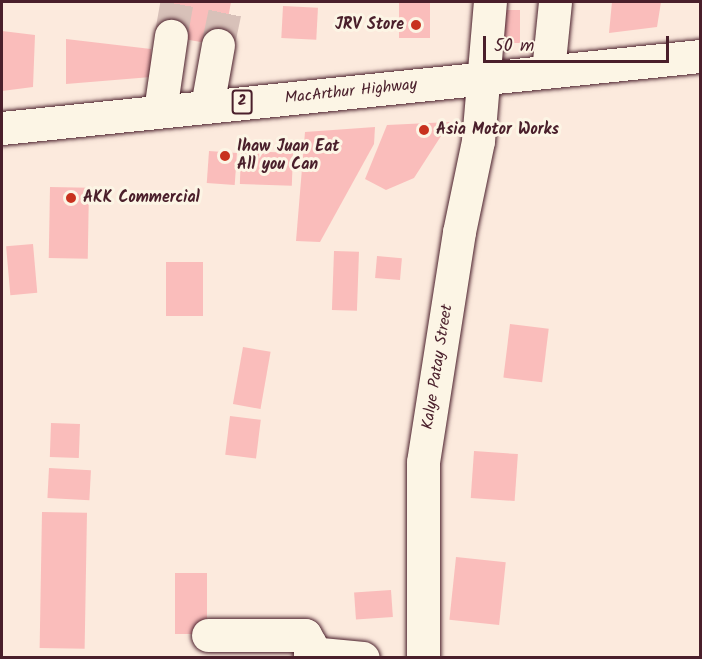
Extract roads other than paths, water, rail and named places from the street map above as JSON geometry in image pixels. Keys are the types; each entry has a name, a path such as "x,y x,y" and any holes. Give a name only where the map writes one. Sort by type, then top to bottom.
{"main road":[{"name":"Kalye Patay Street","path":"423,657 423,462 459,232 473,174 490,2"},
{"path":"548,71 555,2"},
{"path":"160,111 171,36"},
{"path":"207,106 218,45"},
{"name":"MacArthur Highway","path":"2,128 700,56"},
{"path":"208,635 305,635 310,655 363,657"}],"tunnel":[{"path":"171,36 177,2"},
{"path":"218,45 227,2"}],"place":[{"name":"JRV Store","path":"416,25"},
{"name":"Asia Motor Works","path":"424,130"},
{"name":"Ihaw Juan Eat All you Can","path":"225,156"},
{"name":"AKK Commercial","path":"71,198"}]}
